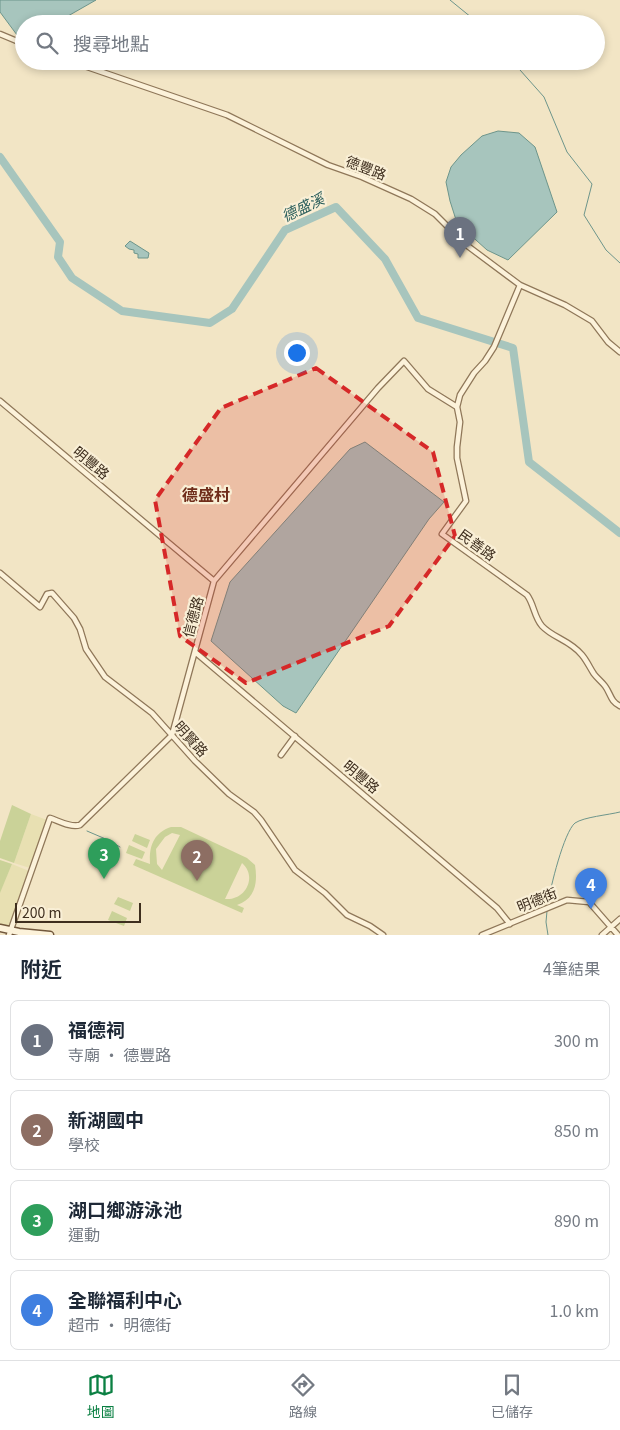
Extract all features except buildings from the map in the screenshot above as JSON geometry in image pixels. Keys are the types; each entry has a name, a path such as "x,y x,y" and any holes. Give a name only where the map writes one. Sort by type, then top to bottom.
{"street":[{"path":"0,34 15,40"},
{"name":"德豐路","path":"96,70 227,115 328,165 362,177 411,199 435,214 465,244 520,284 565,305 592,321 608,342 620,352"},
{"path":"456,408 460,395 494,347 520,284"},
{"name":"信德路","path":"10,933 50,818 71,825 77,826 80,824 172,734 214,581 378,388 404,361 428,388 456,408"},
{"name":"明豐路","path":"0,401 214,581"},
{"name":"民善路","path":"456,408 460,422 457,458 466,500 442,534 527,595 541,626 567,640 582,654 594,674 606,687 611,700 620,706"},
{"name":"明賢路","path":"0,573 40,607 47,594 52,594 74,618 80,628 86,649 105,677 152,713 194,761 261,820 296,870 325,893 347,915 370,926 383,935"},
{"name":"明豐路","path":"195,652 497,908 510,924"},
{"path":"280,756 295,736"},
{"name":"明德街","path":"482,935 567,900 589,902 618,935"},
{"path":"602,935 620,919"},
{"path":"0,928 10,933 50,935"}],"highlighted area":[{"path":"316,368 433,452 455,536 389,626 246,683 180,636 155,500 221,408"}],"shaded area":[{"path":"31,814 47,820 30,868 14,863"},
{"path":"12,864 29,871 10,928 0,924 0,892"}],"green space":[{"path":"12,805 31,814 14,863 0,858 0,841"},
{"path":"171,827 181,827 247,858 255,865 256,878 254,890 248,899 237,905 244,908 242,913 133,865 136,859 150,864 150,852 153,841","holes":["172,833 180,835 162,870 157,864 156,849 165,837","242,863 249,875 247,887 238,896 232,899 225,899"]},
{"path":"135,834 150,840 147,848 132,841"},
{"path":"129,845 145,852 142,859 126,853"},
{"path":"0,860 12,864 0,893"},
{"path":"118,897 133,903 130,911 114,904"},
{"path":"112,911 127,918 124,926 108,920"}],"water":[{"path":"0,0 96,0 70,15 15,15 15,32 0,12"},
{"path":"498,131 519,133 535,147 557,212 508,260 487,250 457,223 446,182 451,167 461,155 482,136"},
{"path":"130,241 149,253 148,258 138,258 138,254 134,253 134,250 125,246"},
{"path":"365,442 444,502 429,519 296,713 283,706 211,641 230,582 350,449"}],"waterway":[{"path":"450,0 468,15"},
{"path":"520,70 544,97 567,152 592,184 584,215 606,250 620,263"},
{"name":"德盛溪","path":"0,157 60,242 58,257 72,278 122,311 210,323 232,309 285,230 336,207 385,259 418,318 513,348 529,462 620,533"},
{"path":"548,904 558,861 571,828 575,823 584,819 620,812"},
{"path":"87,831 120,847"},
{"path":"547,911 548,935"}],"place":[{"name":"福德祠","path":"460,258"},
{"name":"湖口鄉游泳池","path":"104,879"},
{"name":"新湖國中","path":"197,881"},
{"name":"全聯福利中心","path":"591,909"}],"district":[{"name":"德盛村","path":"206,495"}]}
